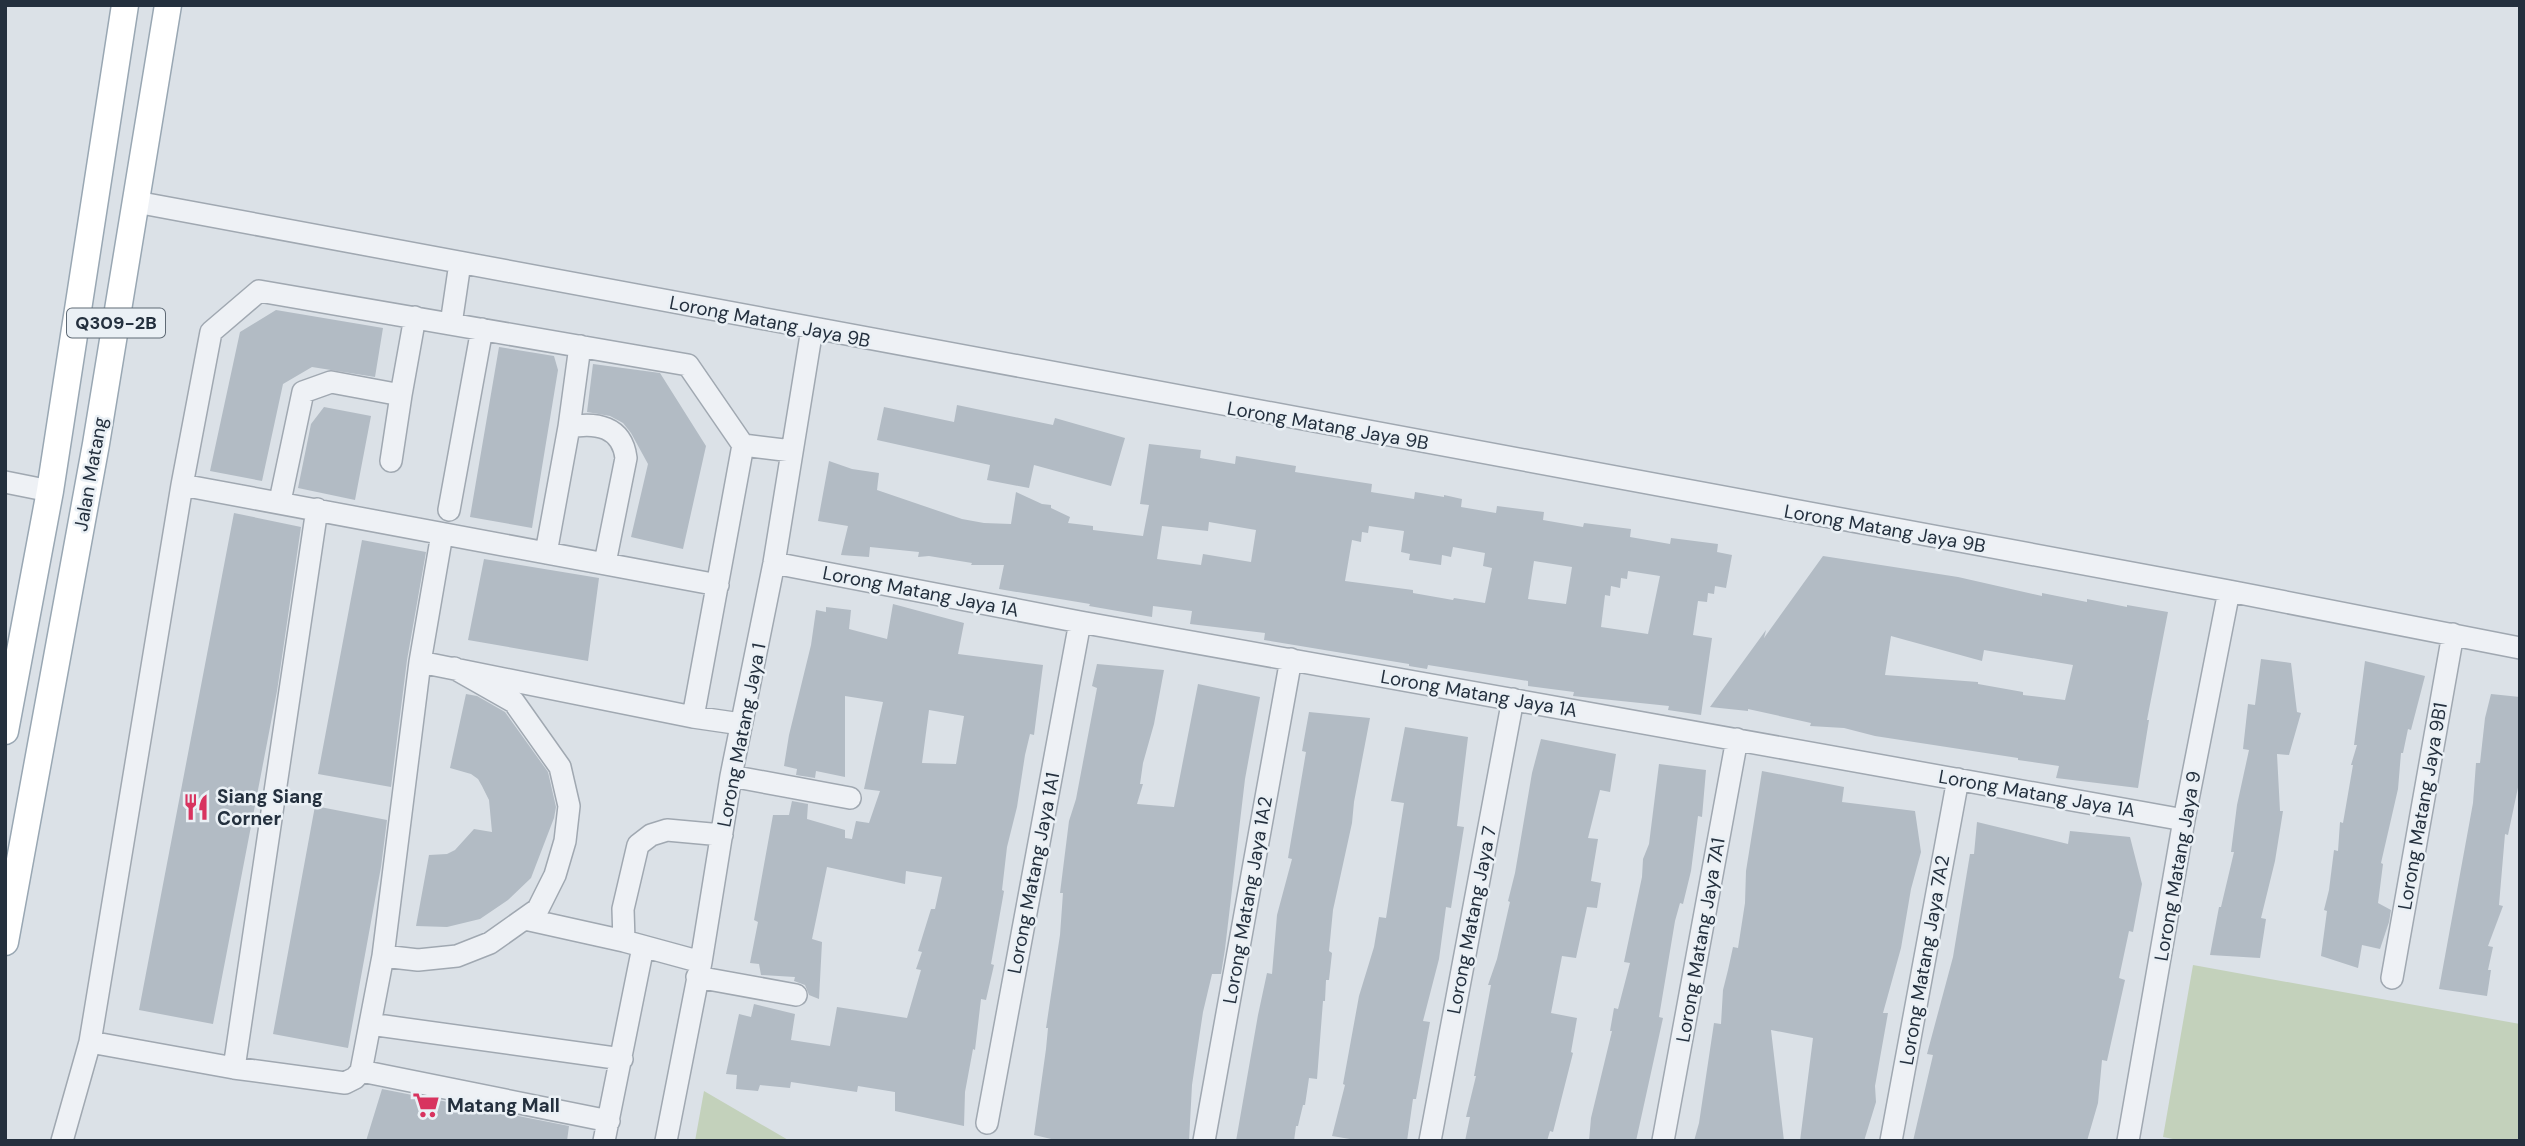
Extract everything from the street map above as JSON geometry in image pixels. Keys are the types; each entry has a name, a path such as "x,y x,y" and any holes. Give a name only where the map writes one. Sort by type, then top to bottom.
{"main road":[{"name":"Jalan Matang","path":"5,730 50,491 125,5"},
{"name":"Jalan Matang","path":"5,942 96,444 168,5"},
{"path":"50,491 68,493 75,488 96,444"}],"street":[{"name":"Lorong Matang Jaya 9B","path":"136,202 2229,591 2520,648"},
{"path":"451,324 460,263"},
{"path":"62,1141 90,1042 182,485 211,332 259,291 688,365 743,445 693,718"},
{"path":"391,461 415,317"},
{"path":"449,510 482,329"},
{"name":"Lorong Matang Jaya 1","path":"666,1141 699,970 731,775 774,563 812,329"},
{"path":"546,553 569,427 580,346"},
{"path":"280,501 303,392 331,382 401,395"},
{"path":"569,427 589,423 611,431 624,443 626,458 606,563"},
{"path":"743,445 792,451"},
{"path":"5,482 50,491"},
{"path":"182,485 718,584"},
{"path":"234,1068 317,509"},
{"path":"90,1042 234,1068 345,1083 355,1078 361,1070 383,956 420,662 442,534"},
{"name":"Lorong Matang Jaya 1A","path":"774,563 1080,622 2184,820"},
{"name":"Lorong Matang Jaya 9","path":"2128,1141 2184,820 2229,591"},
{"name":"Lorong Matang Jaya 1A1","path":"987,1123 1080,622"},
{"name":"Lorong Matang Jaya 9B1","path":"2392,978 2453,634"},
{"name":"Lorong Matang Jaya 1A2","path":"1204,1141 1291,659"},
{"path":"420,662 693,718 741,724"},
{"path":"383,956 418,960 457,957 490,943 538,909 555,875 565,841 569,806 560,767 514,702 454,668"},
{"name":"Lorong Matang Jaya 7","path":"1430,1141 1513,699"},
{"name":"Lorong Matang Jaya 7A1","path":"1663,1141 1737,739"},
{"path":"731,775 850,798"},
{"name":"Lorong Matang Jaya 7A2","path":"1891,1141 1958,779"},
{"path":"361,1070 606,1131 622,1059 633,944 623,909 638,845 650,835 667,830 722,835"},
{"path":"525,919 633,944 699,970 796,995"},
{"path":"370,1024 622,1059"}],"green space":[{"path":"2193,965 2520,1024 2520,1141 2183,1141 2163,1137"},
{"path":"704,1091 790,1141 695,1141"}],"building":[{"path":"276,310 383,328 375,377 312,367 283,384 262,481 210,471 240,332"},
{"path":"499,347 554,356 558,370 532,528 470,517"},
{"path":"593,364 660,373 706,446 683,549 631,537 648,464 623,423 610,416 587,412"},
{"path":"957,405 1053,425 1055,418 1125,438 1111,486 1034,465 1029,488 987,480 990,465 877,440 884,407 954,422"},
{"path":"324,407 371,416 355,500 298,488 311,424"},
{"path":"1149,444 1201,450 1200,458 1235,464 1236,456 1296,466 1295,472 1372,484 1371,492 1414,499 1415,492 1444,495 1462,499 1461,507 1496,513 1497,506 1544,512 1543,520 1583,527 1584,523 1631,529 1630,537 1670,544 1671,538 1718,544 1717,552 1732,555 1726,588 1715,586 1714,594 1708,593 1707,602 1698,601 1693,635 1712,638 1701,715 1668,710 1669,706 1573,696 1574,692 1528,686 1528,681 1428,665 1427,669 1264,640 1265,633 1190,624 1192,611 1153,606 1152,617 999,589 1004,565 971,565 972,563 929,556 918,557 919,552 870,547 869,557 841,555 848,526 818,521 829,461 852,469 879,473 877,490 962,519 984,523 1011,524 1016,492 1042,504 1051,505 1051,508 1070,517 1068,523 1093,526 1093,530 1143,536 1149,505 1140,504","holes":["1209,522 1256,530 1251,562 1203,554 1201,565 1157,559 1162,526 1208,531","1369,526 1404,531 1401,552 1410,554 1409,560 1441,565 1442,555 1451,557 1453,547 1485,553 1483,566 1492,568 1485,603 1345,581 1352,540 1361,542 1362,532 1368,533","1534,561 1572,567 1566,604 1528,599","1628,571 1660,576 1648,634 1601,627 1605,595 1610,596 1611,586 1620,588 1621,578 1627,579"]},
{"path":"234,513 301,527 277,691 213,1024 139,1010"},
{"path":"362,540 426,552 407,660 391,787 318,774"},
{"path":"1823,556 1958,577 2042,596 2042,593 2087,602 2087,599 2168,612 2147,720 2138,788 2056,778 2059,766 2018,758 1875,736 1844,728 1810,726 1811,723 1748,709 1710,707 1766,630 1764,638","holes":["1891,636 1982,661 1984,650 2073,665 2065,700 2023,695 2023,692 1978,682 1885,675"]},
{"path":"484,559 599,578 588,661 468,640"},
{"path":"893,604 964,623 958,654 1043,665 1034,735 1030,734 1007,847 1004,891 991,964 994,965 986,1000 981,999 975,1050 973,1049 965,1092 964,1126 895,1111 895,1092 858,1086 857,1092 791,1082 790,1088 760,1085 758,1091 736,1089 737,1075 726,1074 739,1014 751,1017 754,1004 795,1014 791,1040 830,1046 837,1007 907,1018 921,970 916,969 922,952 918,951 931,909 935,909 942,877 906,871 905,884 827,867 812,939 822,942 819,999 809,995 805,985 794,981 795,977 761,975 759,964 750,963 758,922 754,920 773,815 789,815 792,801 808,804 807,819 845,830 845,838 852,839 856,821 869,823 880,791 864,789 883,702 845,696 845,777 816,771 815,778 796,775 797,769 784,766 811,645 816,610 826,612 826,607 851,610 849,629 887,639","holes":["929,710 964,716 956,764 922,763"]},
{"path":"2261,659 2291,663 2297,712 2301,713 2289,755 2277,754 2280,811 2283,811 2275,861 2261,918 2266,919 2260,958 2210,955 2219,907 2234,852 2231,852 2237,805 2249,750 2243,749 2248,704 2255,705"},
{"path":"2365,661 2425,676 2411,730 2408,729 2401,753 2398,789 2381,863 2378,903 2391,910 2389,922 2380,949 2362,945 2358,968 2321,956 2327,911 2324,910 2334,850 2338,851 2340,822 2343,823 2351,765 2357,745 2354,745"},
{"path":"1097,664 1164,670 1154,724 1143,763 1140,784 1143,784 1137,804 1174,807 1198,684 1260,697 1245,779 1221,974 1212,974 1203,1012 1192,1085 1189,1141 1060,1141 1034,1135 1060,935 1063,893 1060,893 1069,821 1076,799 1097,688 1092,686"},
{"path":"466,694 477,696 505,712 548,772 556,807 554,818 531,878 508,900 480,919 447,927 416,926 429,855 447,854 455,850 474,829 492,832 489,800 478,779 450,768"},
{"path":"2491,694 2520,697 2520,778 2508,835 2505,834 2499,905 2503,906 2488,946 2493,947 2488,970 2491,970 2487,996 2439,989 2473,803 2476,763 2480,763 2485,718"},
{"path":"1309,712 1370,718 1352,823 1333,910 1329,951 1332,953 1323,1001 1317,1079 1309,1078 1305,1105 1296,1126 1294,1141 1236,1141 1267,973 1272,974 1277,915 1292,859 1288,858 1306,752 1302,751"},
{"path":"1405,727 1468,737 1457,826 1464,827 1451,908 1446,907 1439,959 1423,1021 1430,1022 1407,1141 1362,1141 1332,1136 1345,1085 1343,1084 1359,996 1374,947 1379,917 1386,918 1404,803 1391,801"},
{"path":"1541,739 1616,754 1610,792 1600,790 1588,838 1598,839 1591,881 1601,883 1597,908 1587,907 1576,958 1562,956 1551,1013 1577,1018 1571,1052 1573,1053 1553,1132 1550,1131 1547,1141 1465,1141 1470,1117 1466,1117 1476,1076 1491,985 1488,985 1510,902 1508,901 1532,773"},
{"path":"1659,764 1706,770 1702,817 1698,816 1691,871 1683,904 1680,903 1675,921 1659,1017 1663,1018 1636,1141 1589,1141 1591,1118 1612,1031 1614,1008 1618,1009 1630,963 1624,962 1642,877 1643,859 1649,844"},
{"path":"1762,771 1844,787 1842,802 1915,811 1921,852 1911,889 1901,948 1883,1013 1888,1013 1875,1086 1876,1102 1864,1141 1800,1141 1813,1038 1771,1030 1784,1141 1694,1141 1714,1023 1721,1024 1723,990 1733,947 1738,948 1745,903 1746,871"},
{"path":"315,806 387,820 348,1048 273,1034"},
{"path":"1977,822 2068,844 2070,831 2130,837 2142,884 2133,932 2129,931 2119,978 2125,980 2107,1061 2102,1060 2098,1103 2087,1141 1913,1141 1933,1055 1927,1054 1953,957 1970,854 1974,854"},
{"name":"Matang Mall","path":"382,1089 569,1126 567,1141 366,1141"}],"place":[{"name":"Siang Siang Corner","path":"196,807"},
{"name":"Matang Mall","path":"426,1105"}]}
